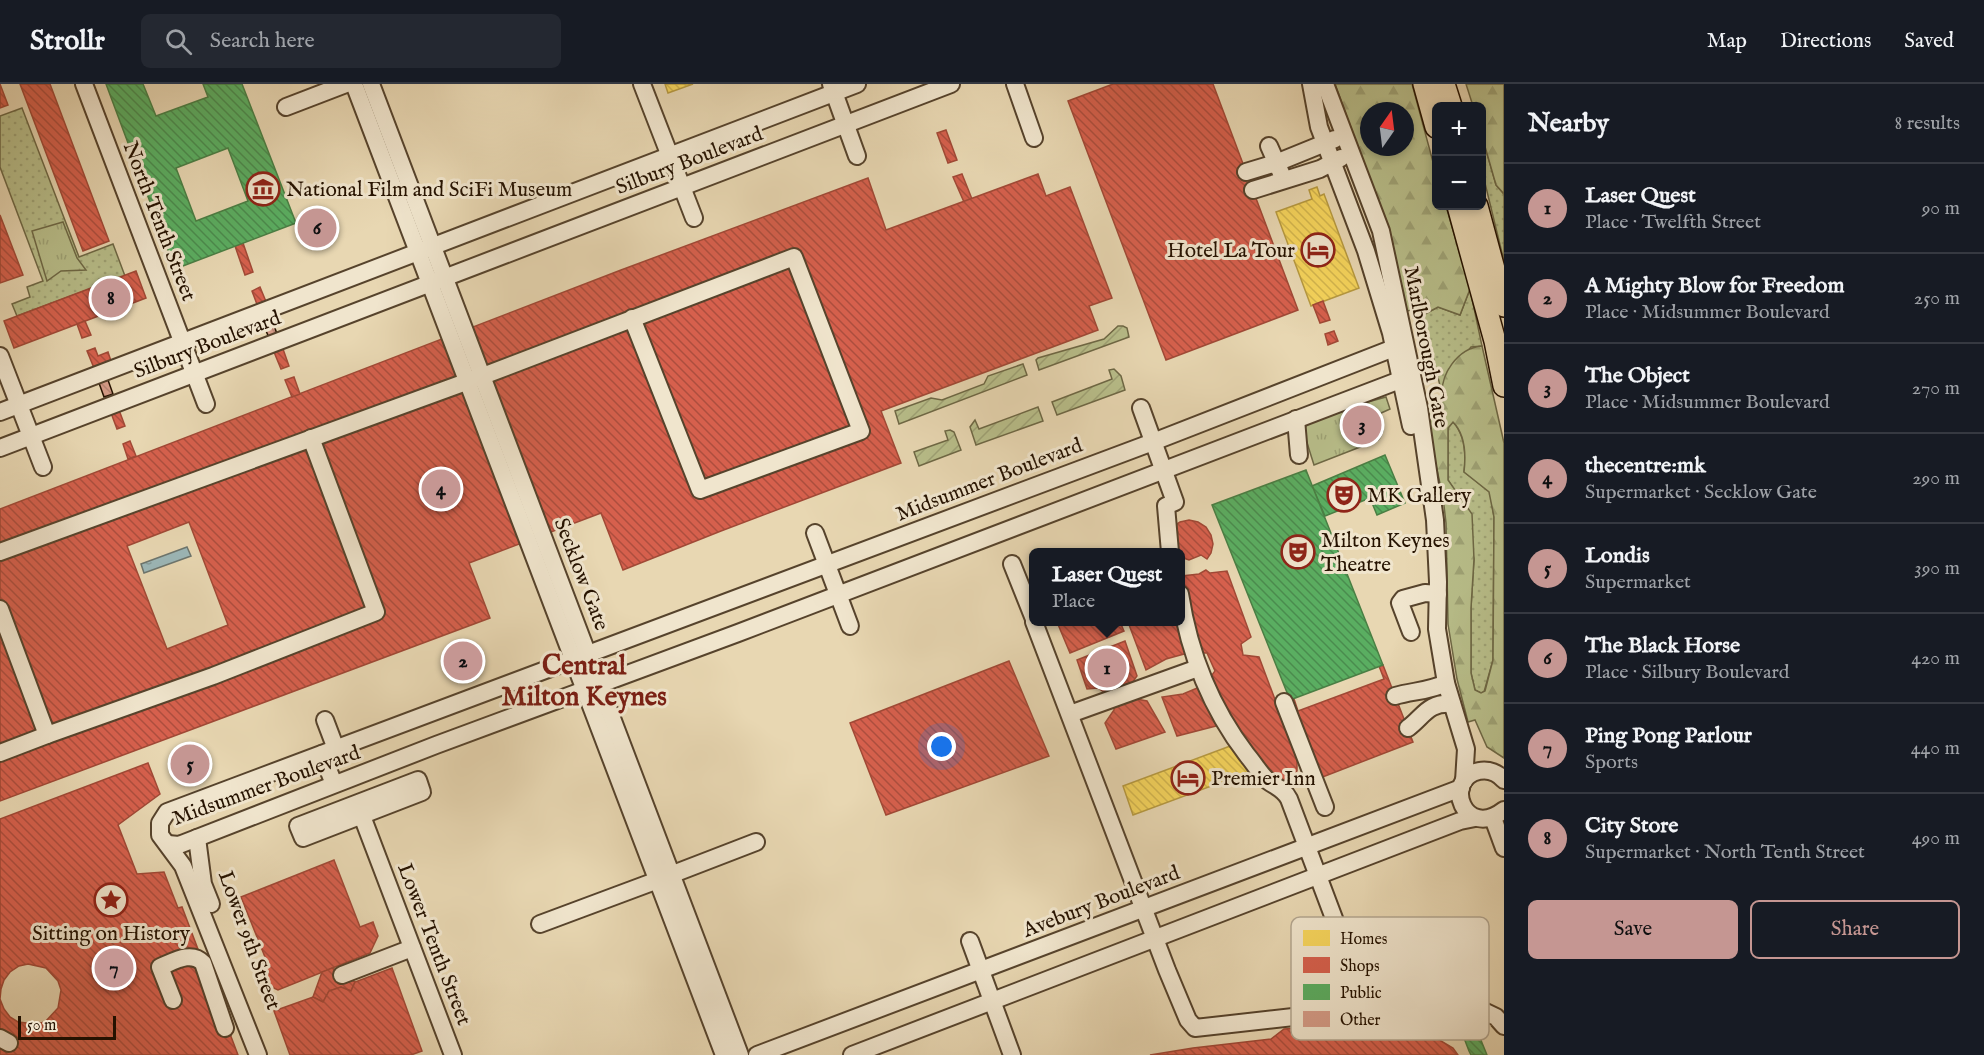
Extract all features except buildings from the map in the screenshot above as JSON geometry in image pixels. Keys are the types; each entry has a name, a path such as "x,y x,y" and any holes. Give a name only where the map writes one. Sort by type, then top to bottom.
{"main road":[{"path":"1424,84 1432,110"},
{"path":"1444,84 1449,102"},
{"path":"1459,210 1495,340 1504,386"},
{"path":"1478,210 1504,306"}],"street":[{"name":"North Tenth Street","path":"84,84 206,404"},
{"path":"286,107 346,84"},
{"path":"354,84 404,196 424,249"},
{"path":"371,84 404,196"},
{"path":"642,84 694,218"},
{"name":"Silbury Boulevard","path":"0,412 670,155 833,88 857,84"},
{"name":"Silbury Boulevard","path":"0,447 951,84"},
{"path":"1015,84 1034,138"},
{"name":"Marlborough Gate","path":"1311,84 1319,127 1336,139 1364,185 1381,231 1400,380 1413,410"},
{"path":"1246,172 1276,163 1336,139 1320,84"},
{"name":"Marlborough Gate","path":"1325,84 1336,139 1333,164 1394,330 1435,520 1437,629 1446,683 1466,748 1463,784"},
{"path":"833,88 857,156"},
{"path":"1269,146 1283,179"},
{"path":"1253,190 1333,164"},
{"name":"Secklow Gate","path":"424,249 592,687"},
{"path":"0,552 474,379 632,318 794,257 861,431 700,490 632,318"},
{"name":"Midsummer Boulevard","path":"838,594 334,784 179,845 168,844 160,835 160,823 167,812 1153,442 1356,362 1394,330"},
{"path":"0,356 43,467"},
{"path":"838,594 1400,380"},
{"path":"1141,408 1175,502 1166,506 1170,548"},
{"path":"1296,419 1299,455"},
{"path":"0,753 213,676 376,612 311,438"},
{"path":"815,533 850,626"},
{"path":"1012,564 1029,607"},
{"path":"1412,632 1400,603 1403,599 1425,593 1438,594"},
{"path":"0,609 47,735"},
{"path":"1185,623 1198,668 1222,717 1239,744 1267,780 1285,792 1333,917"},
{"path":"1036,626 1188,1020 1195,1028 1291,1017"},
{"path":"1070,714 1198,668"},
{"path":"1395,696 1436,688 1446,683"},
{"path":"592,687 665,877 740,1055"},
{"path":"1284,702 1325,807"},
{"path":"1408,728 1426,710 1441,703 1452,704"},
{"path":"326,720 334,784"},
{"name":"Marlborough Gate","path":"1466,748 1500,777"},
{"name":"Avebury Boulevard","path":"757,1055 1444,795 1463,784 1473,773 1500,777"},
{"path":"418,780 422,792 362,816 303,838 298,826 418,780"},
{"path":"1463,784 1460,796 1462,805 1468,814 1468,820"},
{"path":"852,1055 1468,820 1485,820 1499,814 1504,848"},
{"name":"Lower Tenth Street","path":"362,816 453,1055"},
{"name":"Lower 9th Street","path":"196,838 203,884 269,1055"},
{"path":"540,924 756,842"},
{"name":"Lower 9th Street","path":"168,844 183,866 258,1055"},
{"path":"665,877 724,1055"},
{"path":"970,941 1012,1055"},
{"path":"342,975 412,948"},
{"path":"173,1000 160,967 187,956 199,959 203,963 225,1028"},
{"path":"1489,1014 1496,1017 1504,1026"}],"green space":[{"path":"1335,84 1412,84 1432,158 1432,210 1447,210 1470,289 1460,315 1438,307 1423,315 1416,308 1402,313 1384,219 1361,156 1414,156 1414,102 1360,102 1360,153"},
{"path":"1466,84 1504,84 1504,194 1496,185 1486,150 1486,102 1472,102"},
{"path":"22,108 79,257 113,244 125,276 17,316 12,304 30,297 27,287 43,281 0,167 0,116"},
{"path":"1486,150 1496,185 1504,194 1504,261 1486,187"},
{"path":"63,222 77,258 86,270 61,271 47,281 32,231"},
{"path":"1470,289 1482,346 1471,347 1444,382 1442,394 1423,315 1438,307 1460,315"},
{"path":"1118,326 1127,328 1129,337 1039,370 1036,360 1038,358 1104,339"},
{"path":"1482,346 1504,443 1504,758 1487,747 1475,720 1468,722 1457,679 1448,624 1446,523 1443,497 1423,406 1443,400 1442,391 1447,372 1458,357 1473,348","holes":["1453,422 1464,446 1464,472 1489,492 1494,517 1493,660 1485,691 1481,693 1475,690 1471,673 1474,559 1472,514 1448,480 1448,428"]},
{"path":"1023,364 1027,375 899,424 895,411 931,398 942,400 984,384 988,376"},
{"path":"1114,369 1121,376 1125,390 1057,415 1052,402 1112,379 1109,370"},
{"path":"1386,397 1390,409 1379,414 1383,431 1378,440 1314,465 1303,430 1307,424"},
{"path":"1038,407 1043,421 976,445 970,427 975,420 979,429"},
{"path":"1453,422 1464,446 1464,472 1490,492 1494,517 1493,660 1484,692 1481,693 1475,690 1471,673 1474,559 1458,496 1448,480 1448,428"},
{"path":"945,431 954,432 961,450 919,466 914,452 948,440"}],"water":[{"path":"187,547 191,556 144,573 141,564"}],"place":[{"name":"National Film and SciFi Museum","path":"263,189"},
{"name":"The Black Horse","path":"317,228"},
{"name":"Hotel La Tour","path":"1318,250"},
{"name":"City Store","path":"111,298"},
{"name":"The Object","path":"1362,425"},
{"name":"thecentre:mk","path":"441,489"},
{"name":"MK Gallery","path":"1344,495"},
{"name":"Milton Keynes Theatre","path":"1298,552"},
{"name":"A Mighty Blow for Freedom","path":"463,661"},
{"name":"Laser Quest","path":"1107,668"},
{"name":"Londis","path":"190,764"},
{"name":"Premier Inn","path":"1188,778"},
{"name":"Sitting on History","path":"111,900"},
{"name":"Ping Pong Parlour","path":"114,968"}],"district":[{"name":"Central Milton Keynes","path":"584,680"}]}
